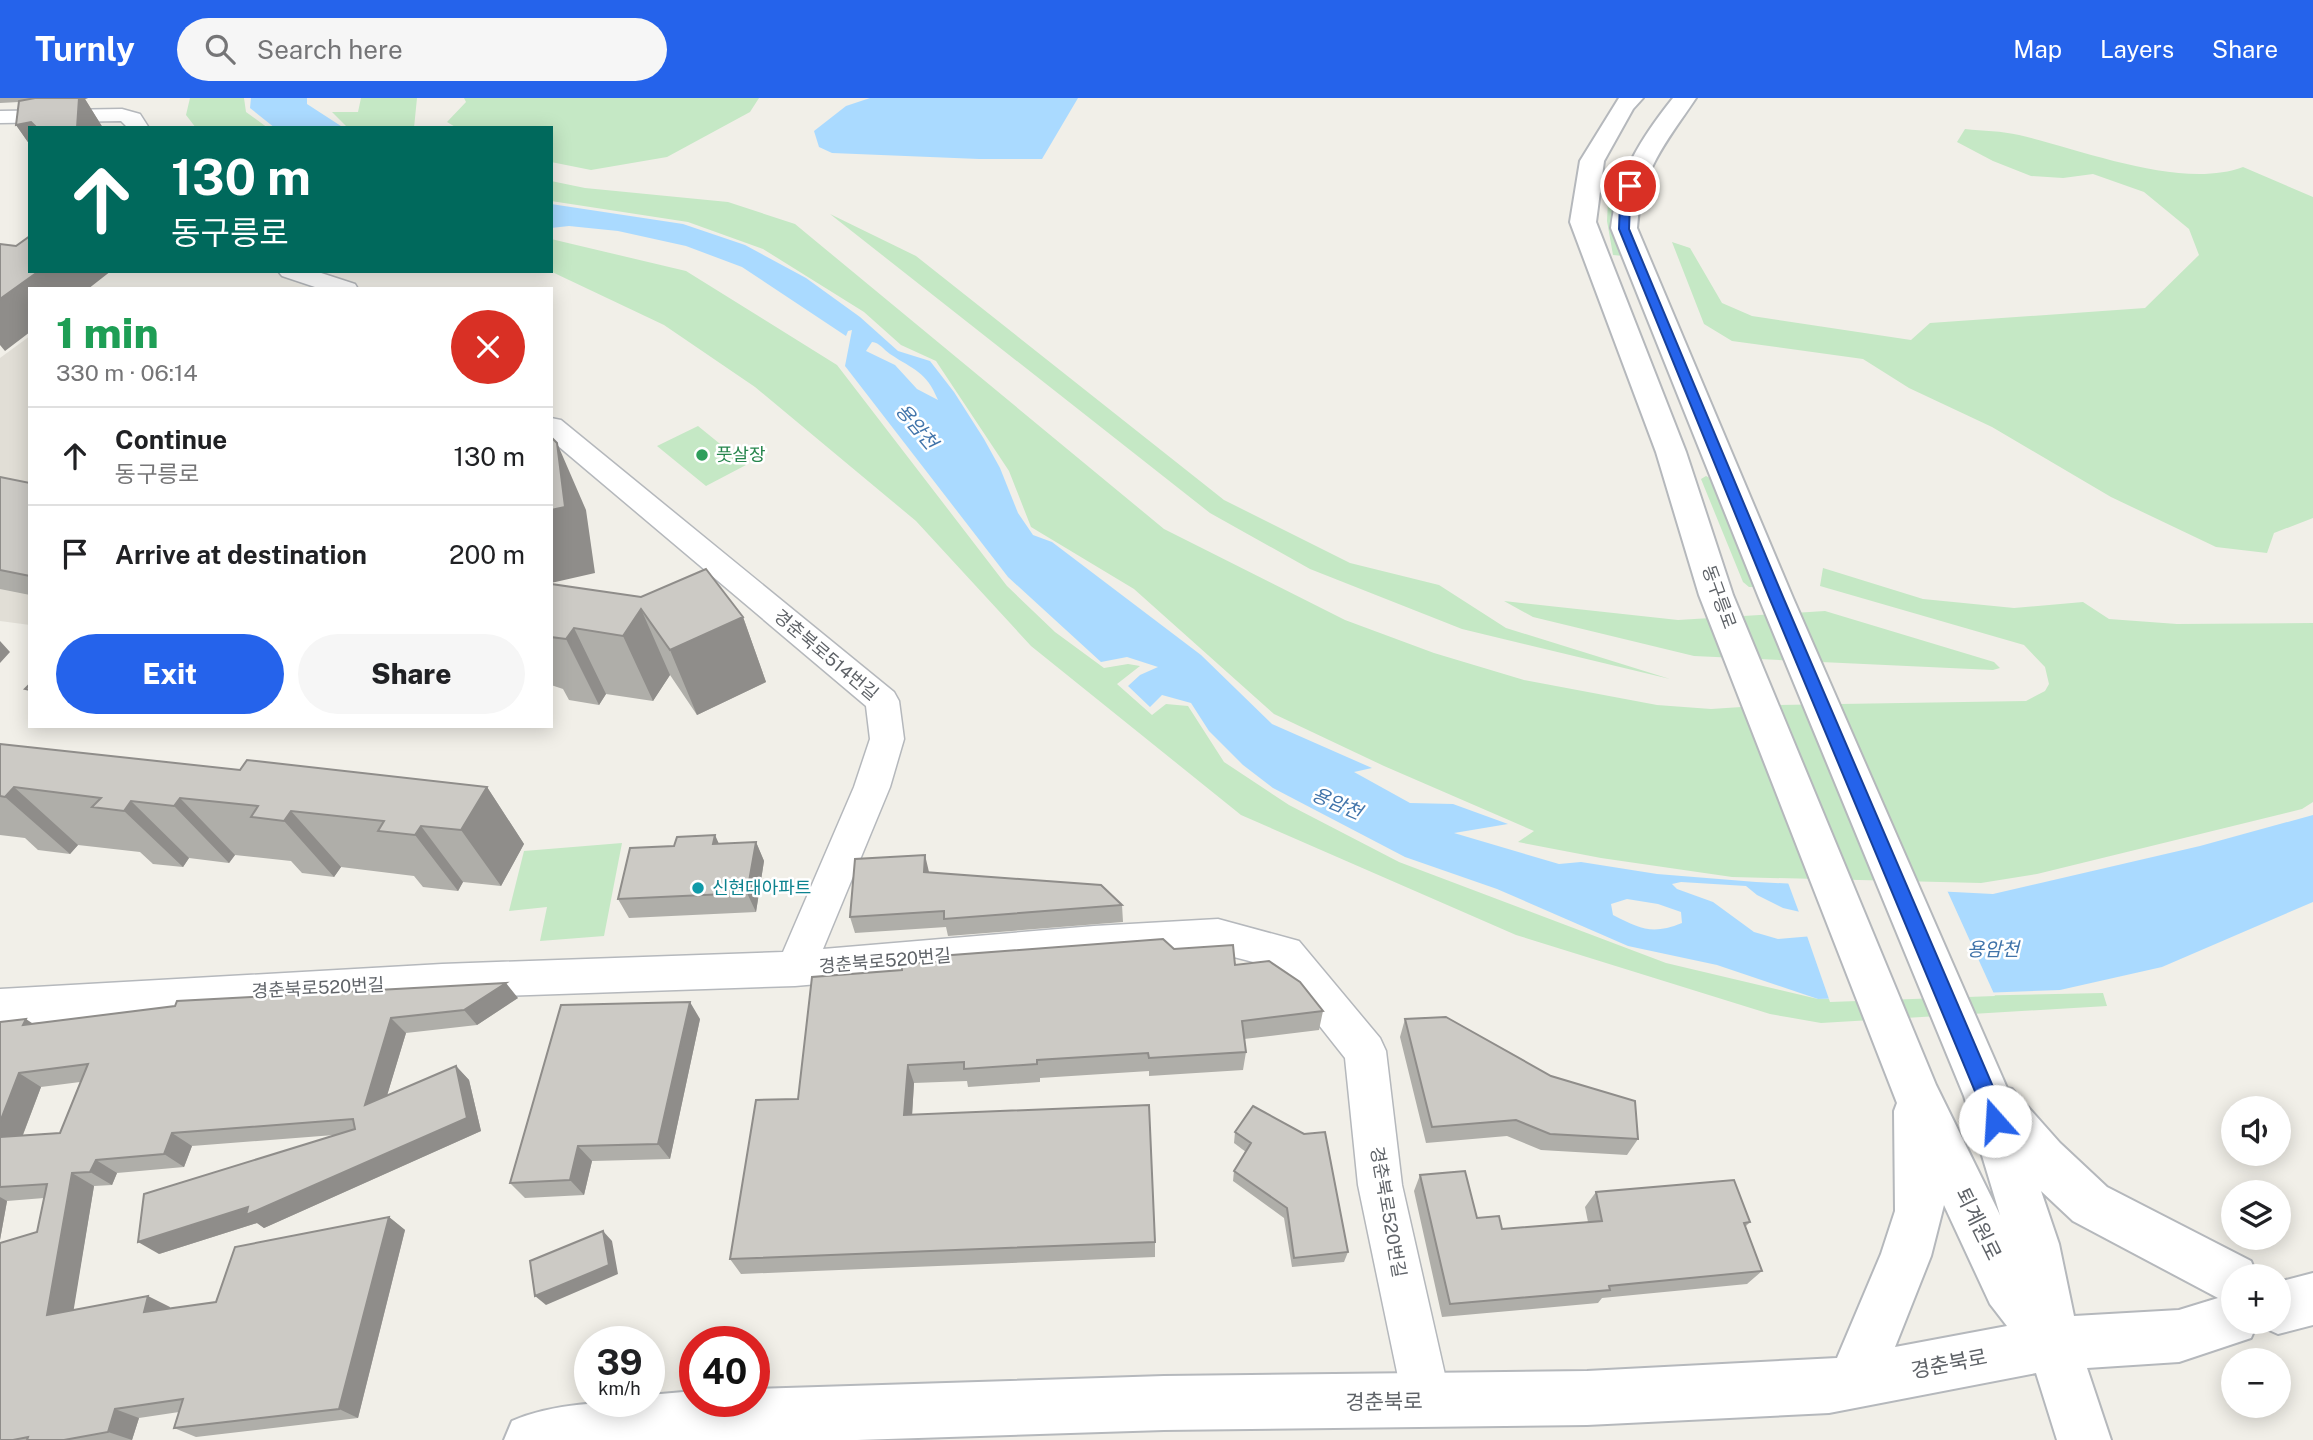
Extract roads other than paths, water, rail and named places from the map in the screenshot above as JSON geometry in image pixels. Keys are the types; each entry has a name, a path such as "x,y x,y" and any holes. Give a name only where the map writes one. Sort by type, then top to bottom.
{"street":[{"name":"동구릉로","path":"1632,98 1624,106 1592,161 1583,222 1671,452 1716,595 1916,1095"},
{"path":"1685,98 1654,137 1635,170 1625,203 1624,229 1987,1096 2043,1159 2090,1204 2221,1273"},
{"path":"0,117 122,115 133,118 138,126"},
{"path":"296,273 340,287"},
{"name":"경춘북로514번길","path":"553,428 882,701 887,739 872,787 795,969"},
{"name":"경춘북로520번길","path":"0,1007 442,981 795,969 1094,943 1218,936 1285,953 1365,1051 1380,1185 1427,1401"},
{"path":"1854,1382 1906,1256 1920,1211 1916,1095"},
{"name":"퇴계원로","path":"1916,1095 2008,1286 2053,1344"},
{"name":"퇴계원로","path":"1987,1096 2034,1244 2053,1344 2084,1440"},
{"name":"경춘북로","path":"531,1440 669,1419 1164,1403 1587,1398 1829,1386 2053,1344 2179,1336 2221,1324"}],"water":[{"path":"251,98 307,98 307,104 341,126 272,126 250,108"},
{"path":"870,98 1078,98 1042,159 832,153 819,147 814,131 846,106"},
{"name":"용암천","path":"553,204 683,224 745,245 806,278 860,317 898,351 930,361 984,439 1000,468 1018,513 1033,535 1052,542 1201,655 1272,724 1372,768 1354,772 1410,803 1453,804 1508,824 1454,833 1559,864 1581,862 1657,874 1756,882 1993,894 2200,846 2313,815 2313,902 2162,967 2060,990 1818,999 1717,965 1628,946 1497,889 1405,857 1273,788 1243,765 1209,731 1191,703 1162,695 1150,707 1128,686 1140,675 1158,667 1127,657 1101,662 1008,577 845,366 852,330 848,331 846,336 742,267 686,246 618,231 569,226 553,228","holes":["872,342 924,377 938,400 917,389 895,365 866,351","1681,882 1746,886 1757,895 1783,908 1809,914 1817,926 1813,936 1778,939 1754,932 1713,902 1677,889 1672,884","1627,899 1658,904 1681,912 1682,923 1662,929 1647,929 1613,915 1611,904"]}],"place":[{"name":"풋살장","path":"702,455"},
{"name":"신현대아파트","path":"698,888"}]}
